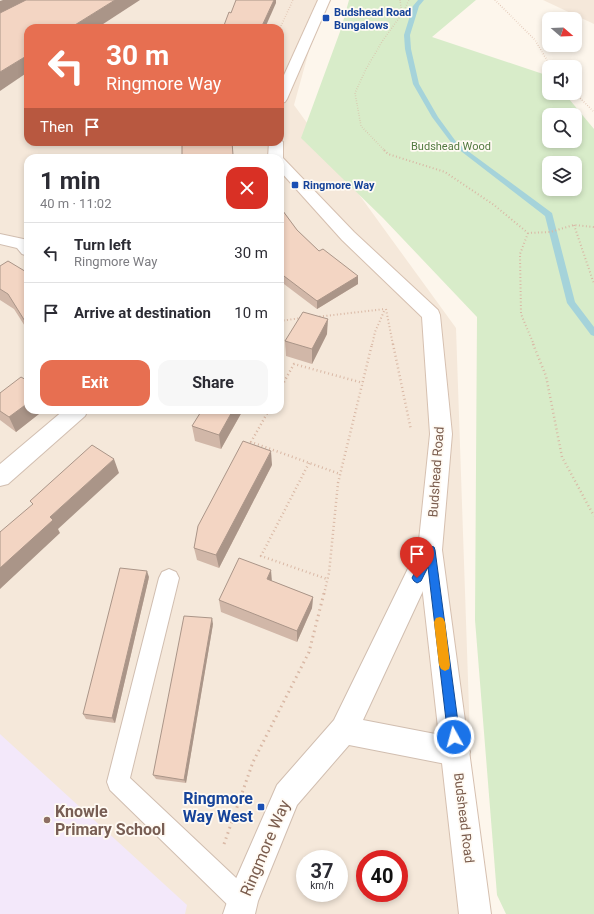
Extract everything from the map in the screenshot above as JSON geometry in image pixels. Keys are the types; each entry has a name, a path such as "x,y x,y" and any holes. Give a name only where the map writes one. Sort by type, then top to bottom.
{"street":[{"path":"284,90 324,0"},
{"name":"Budshead Road","path":"284,166 348,236 431,315 441,434 430,550 475,914"},
{"path":"0,239 24,245"},
{"path":"0,477 73,414"},
{"name":"Ringmore Way","path":"241,907 287,795 344,730 430,550"},
{"path":"344,730 456,752"}],"lane":[{"path":"169,578 118,782 215,874 241,907"}],"path":[{"path":"282,24 293,0"},
{"path":"400,0 402,14"},
{"path":"410,0 402,14 383,40 366,69 355,92 361,126 388,154 445,172 494,205 528,233 550,232 574,225 594,227"},
{"path":"495,0 504,11 535,41 545,60"},
{"path":"582,100 594,112"},
{"path":"574,225 594,284"},
{"path":"528,233 520,254 521,314 546,376 562,458 594,516"},
{"path":"314,317 385,309"},
{"path":"215,874 253,762 309,652 327,579 338,483 375,332 385,309"},
{"path":"385,309 412,433"},
{"path":"284,321 307,318"},
{"path":"284,382 294,364 363,383"},
{"path":"267,414 251,442 340,474"},
{"path":"309,463 261,556 327,579"}],"shaded area":[{"path":"0,0 323,0 294,105 456,328 476,914 0,914"},
{"path":"543,0 594,0 594,24 582,18 582,12 568,12"},
{"name":"Knowle Primary School","path":"0,734 187,905 185,914 0,914"}],"green space":[{"name":"Budshead Wood","path":"349,0 476,0 432,37 542,74 542,100 570,100 576,108 542,108 542,148 582,148 582,115 594,129 594,914 506,914 497,895 475,620 477,317 383,218 301,138 341,29"}],"building":[{"path":"26,0 115,0 76,24 24,24 24,57 0,72 0,13"},
{"path":"236,0 274,0 263,24 224,24 229,12 231,13"},
{"path":"182,146 232,146 233,154 182,154"},
{"path":"284,212 297,230 319,251 323,249 358,276 317,301 284,276"},
{"path":"8,261 24,271 24,320 8,294 0,289 0,266"},
{"path":"303,312 328,319 312,349 285,341"},
{"path":"21,377 24,379 24,406 9,417 0,411 0,393"},
{"path":"200,414 231,414 219,435 192,426"},
{"path":"243,441 271,451 216,555 194,548 198,526"},
{"path":"92,445 114,459 50,517 53,520 0,568 0,532 33,504 30,501"},
{"path":"239,558 271,570 267,579 313,597 297,631 219,600"},
{"path":"120,568 147,571 112,718 83,714"},
{"path":"184,616 212,618 184,780 153,775"}],"waterway":[{"path":"421,0 416,6 407,35 408,49 416,84 435,117 455,144 549,215 571,303 594,333"}],"slow traffic":[{"path":"440,622 445,665"}],"place":[{"name":"Budshead Road Bungalows","path":"326,18"},
{"name":"Ringmore Way","path":"295,185"},
{"name":"Ringmore Way West","path":"261,807"},
{"name":"Knowle Primary School","path":"47,820"}],"route":[{"path":"417,578 430,550 454,737"}]}
